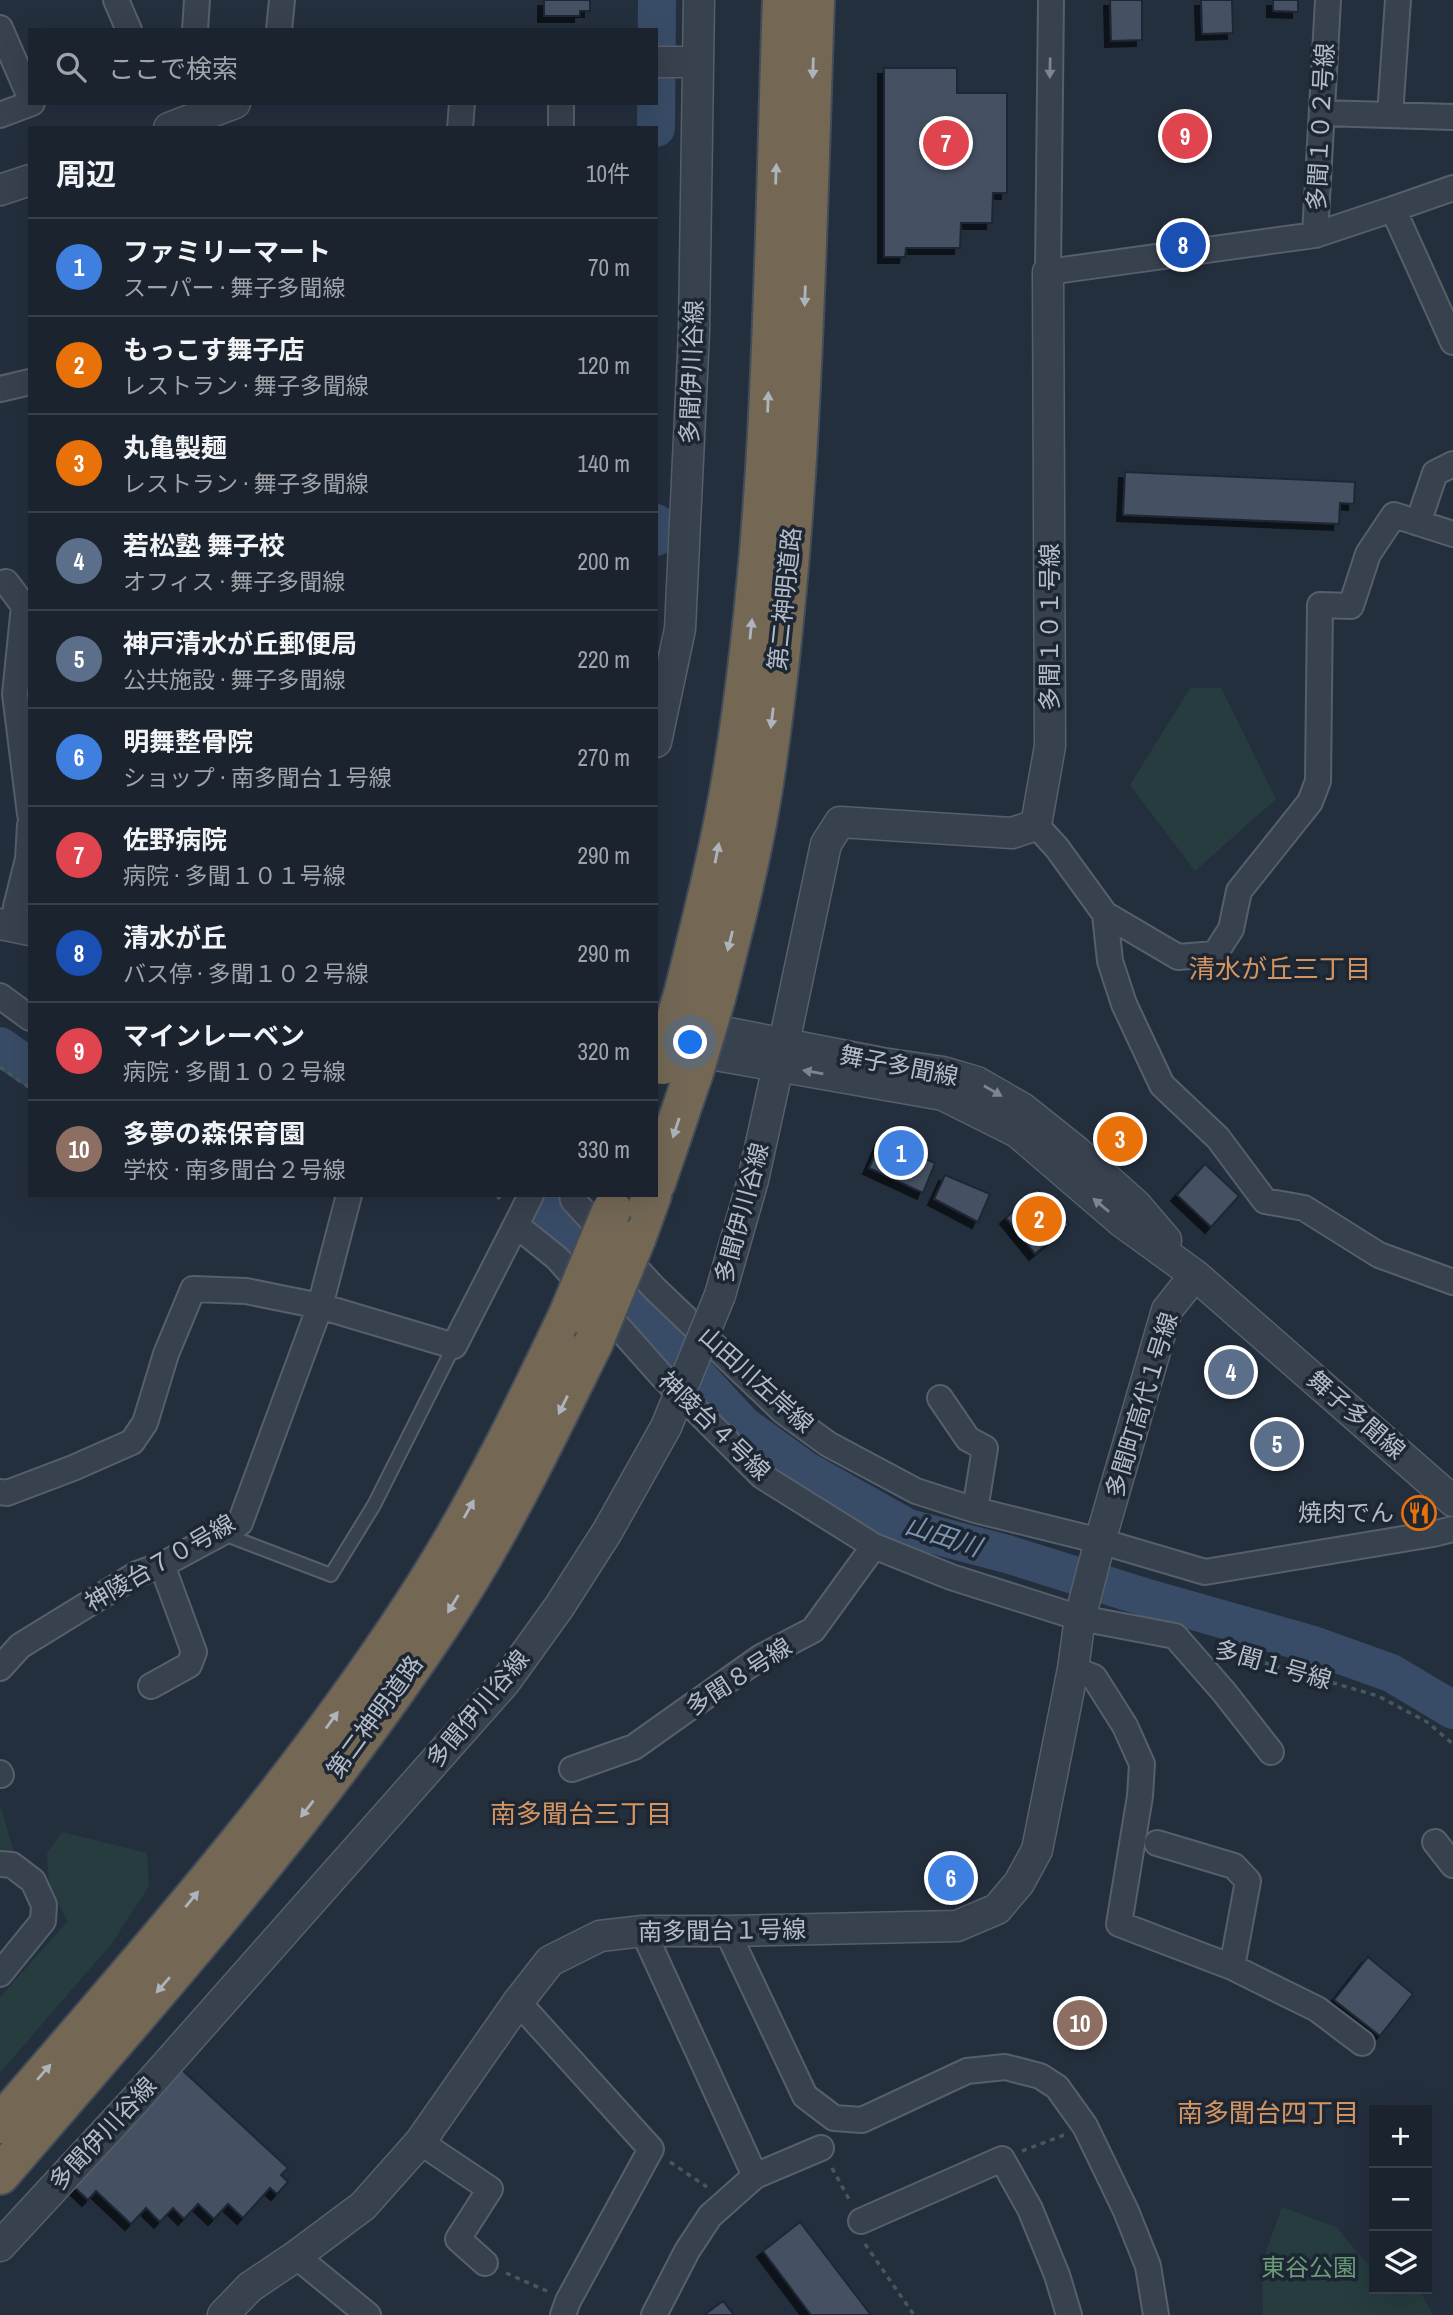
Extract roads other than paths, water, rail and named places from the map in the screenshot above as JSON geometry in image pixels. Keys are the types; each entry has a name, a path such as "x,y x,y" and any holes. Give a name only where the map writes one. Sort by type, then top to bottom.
{"highway":[{"name":"第二神明道路","path":"700,994 710,886 733,770 750,641 760,531 768,407 782,0"},
{"name":"第二神明道路","path":"658,1162 667,1066 741,897 764,778 780,660 800,410 815,0"},
{"name":"第二神明道路","path":"0,2175 260,1869 394,1693 452,1607 504,1517 593,1344 651,1197"},
{"name":"第二神明道路","path":"0,2124 190,1901 304,1757 372,1665 429,1580 525,1403 568,1315 615,1202"}],"street":[{"path":"116,0 128,28"},
{"path":"195,28 197,0"},
{"path":"279,28 282,0"},
{"name":"多聞伊川谷線","path":"658,733 680,629 694,332 675,62 699,0"},
{"name":"多聞１０１号線","path":"1036,825 1050,746 1048,272 1051,0"},
{"name":"多聞１０２号線","path":"1048,272 1315,236 1328,0"},
{"path":"1390,115 1398,0"},
{"path":"0,28 28,92"},
{"path":"0,115 28,104"},
{"path":"188,124 231,105"},
{"path":"460,126 462,105"},
{"path":"561,105 561,126"},
{"path":"1322,113 1453,117"},
{"path":"0,190 28,181"},
{"path":"1315,236 1453,188"},
{"path":"1393,209 1453,342"},
{"path":"0,389 28,382"},
{"path":"1418,523 1435,472 1453,464"},
{"path":"781,1054 825,844 840,822 1012,833 1036,825 1105,914 1178,957 1214,954 1231,929 1238,891 1310,802 1318,781 1320,605 1352,606 1368,554 1394,515 1453,534"},
{"path":"6,582 24,606 15,694 28,798"},
{"path":"15,917 28,859"},
{"path":"1105,914 1110,961 1124,1004 1162,1085 1218,1138 1265,1201 1304,1208 1379,1255 1453,1282"},
{"path":"0,996 28,1017"},
{"name":"舞子多聞線","path":"658,1021 943,1095 1017,1132 1122,1222 1195,1275 1453,1500"},
{"name":"多聞伊川谷線","path":"0,2246 147,2088 505,1682 559,1607 607,1532 666,1427 720,1295 753,1180 781,1054"},
{"name":"舞子多聞線","path":"667,1066 781,1054"},
{"name":"神陵台７０号線","path":"0,1668 20,1646 137,1574 162,1565 240,1523 320,1306 348,1197"},
{"path":"0,1492 7,1493 132,1442 145,1423 166,1354 193,1289 246,1291 320,1306 454,1346 530,1197"},
{"name":"山田川左岸線","path":"572,1197 654,1288 784,1412 828,1444 916,1491 975,1510 1100,1541 1205,1572 1453,1529"},
{"name":"神陵台４号線","path":"516,1225 557,1258 661,1375 762,1476 874,1546 951,1577 1080,1618"},
{"name":"多聞町高代１号線","path":"1100,1541 1167,1310 1195,1275"},
{"path":"940,1398 968,1439 985,1448 975,1510"},
{"name":"南多聞台１号線","path":"223,2315 250,2287 363,2206 420,2142 550,1961 600,1936 643,1931 957,1926 997,1909 1019,1883 1037,1850 1073,1669 1080,1618 1100,1541"},
{"name":"多聞８号線","path":"572,1769 634,1747 761,1657 813,1630 874,1546"},
{"path":"151,1686 189,1665 194,1652 162,1565"},
{"path":"1080,1618 1175,1636 1271,1752"},
{"path":"1073,1669 1094,1677 1125,1726 1142,1764 1140,1796 1119,1924 1232,1967 1317,2009 1362,2043"},
{"path":"1435,1842 1453,1865"},
{"path":"1157,1843 1234,1866 1248,1881 1232,1967"},
{"path":"0,1864 12,1865 33,1881 44,1905 43,1921 0,1973"},
{"path":"643,1931 755,2176"},
{"path":"727,1931 805,2096 834,2118 862,2120 967,2071 1005,2067 1040,2076 1057,2087 1085,2126 1126,2211 1148,2266 1156,2315"},
{"path":"518,2002 651,2149 565,2308"},
{"path":"420,2142 489,2189 458,2239 485,2263"},
{"path":"654,2315 687,2251 710,2216 755,2176 821,2148"},
{"path":"861,2221 1002,2160 1030,2209 1057,2275 1069,2315"},
{"path":"296,2256 368,2315"}],"lane":[{"path":"222,1533 331,1575 374,1505 454,1346"}],"waterway":[{"path":"657,0 657,28"},
{"path":"656,105 656,126"},
{"name":"山田川","path":"0,1046 28,1066"},
{"name":"山田川","path":"536,1197 557,1224 743,1425 805,1470 908,1528 1007,1554 1144,1597 1310,1644 1391,1673 1453,1710"}],"place":[{"name":"マインレーベン","path":"1185,136"},
{"name":"佐野病院","path":"946,143"},
{"name":"清水が丘","path":"1183,245"},
{"name":"丸亀製麺","path":"1120,1139"},
{"name":"ファミリーマート","path":"901,1153"},
{"name":"もっこす舞子店","path":"1039,1219"},
{"name":"若松塾 舞子校","path":"1231,1372"},
{"name":"神戸清水が丘郵便局","path":"1277,1444"},
{"name":"焼肉でん","path":"1419,1513"},
{"name":"明舞整骨院","path":"951,1878"},
{"name":"多夢の森保育園","path":"1080,2023"}],"district":[{"name":"清水が丘三丁目","path":"1280,969"},
{"name":"南多聞台三丁目","path":"581,1814"},
{"name":"南多聞台四丁目","path":"1268,2113"}],"park label":[{"name":"東谷公園","path":"1309,2268"}]}
